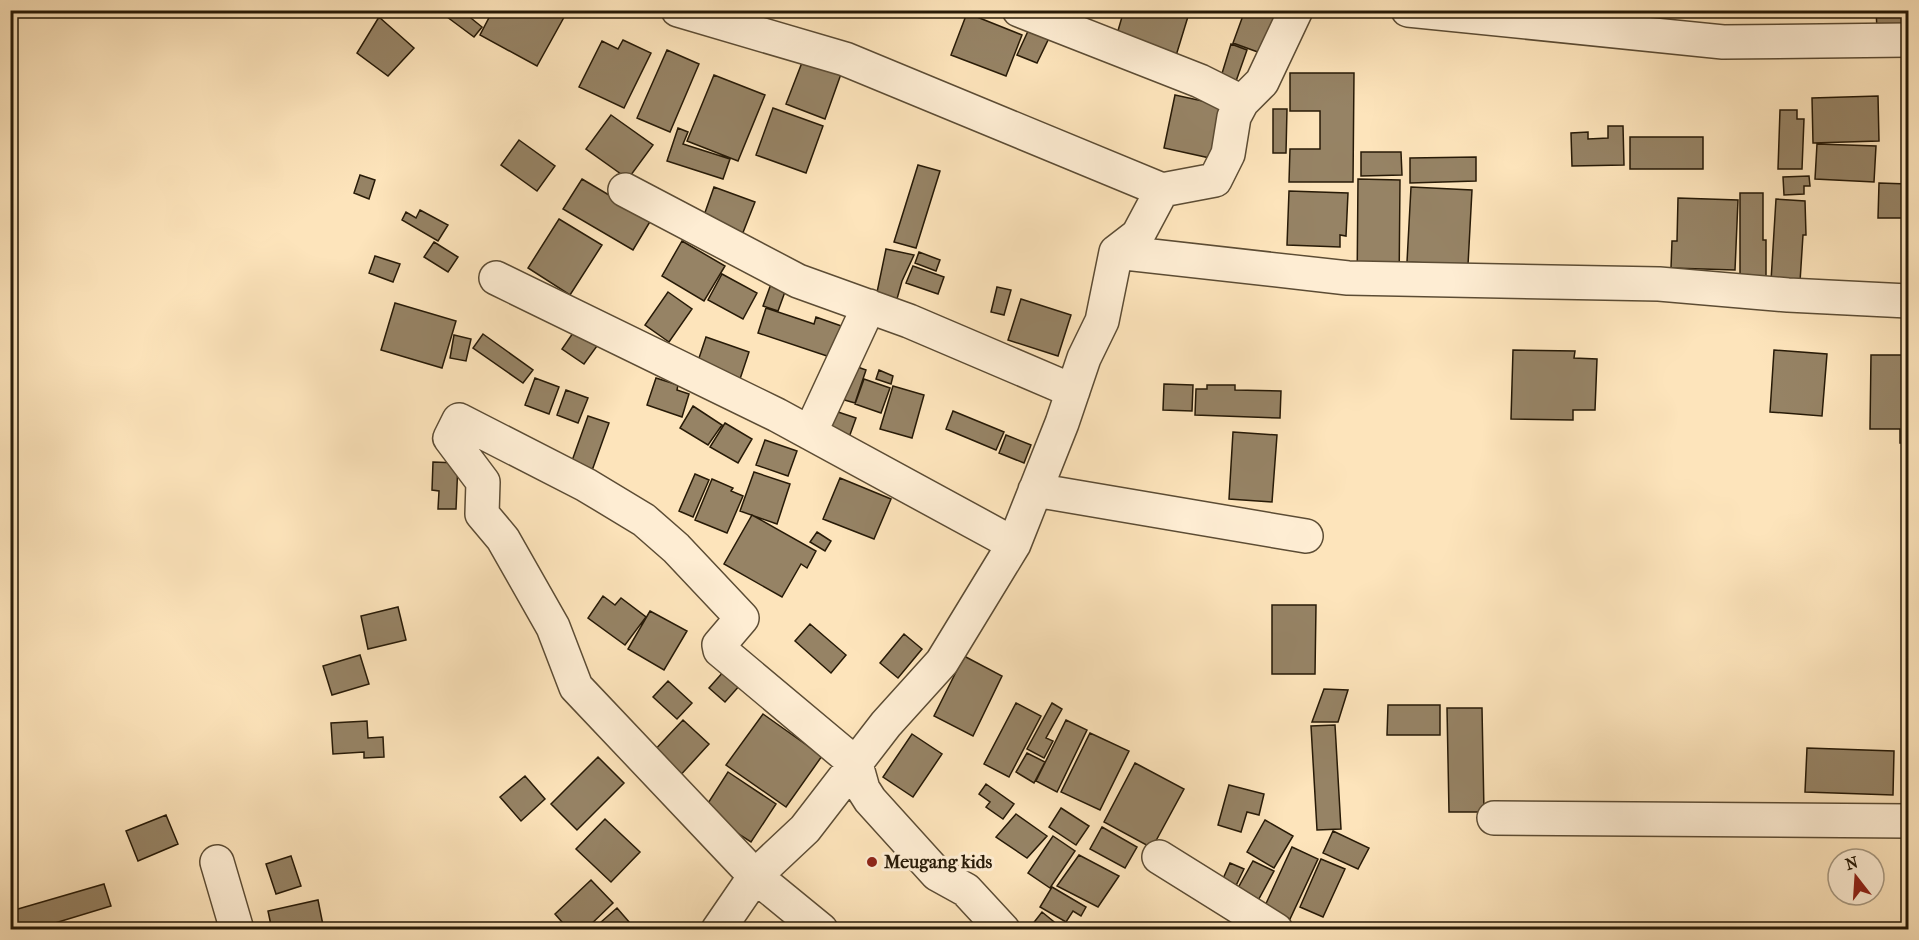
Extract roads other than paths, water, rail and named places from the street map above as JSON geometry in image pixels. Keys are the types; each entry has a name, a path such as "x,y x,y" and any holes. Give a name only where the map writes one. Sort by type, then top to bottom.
{"street":[{"path":"678,10 845,59 1162,190 1215,180 1228,154 1234,117 1242,102 1262,82 1296,10"},
{"path":"1019,10 1200,81 1242,102"},
{"path":"1407,10 1723,42 1908,40"},
{"path":"625,190 798,281 909,321 1073,391"},
{"path":"718,930 755,876 805,829 886,724 942,662 1014,543 1102,321 1116,252 1138,235 1162,190"},
{"path":"1116,252 1348,278 1659,284 1788,295 1908,301"},
{"path":"495,278 810,433 1014,543"},
{"path":"810,433 869,306"},
{"path":"821,930 755,876 572,681 553,627 503,539 482,514 483,482 450,438 459,420 586,485 644,520 676,548 742,618 719,645 720,650 856,764 863,789 870,800 937,874 966,890 1003,930"},
{"path":"1035,490 1306,536"},
{"path":"1494,818 1908,821"},
{"path":"1159,857 1276,930"},
{"path":"217,862 237,930"}],"place":[{"name":"Meugang kids","path":"872,862"}]}
